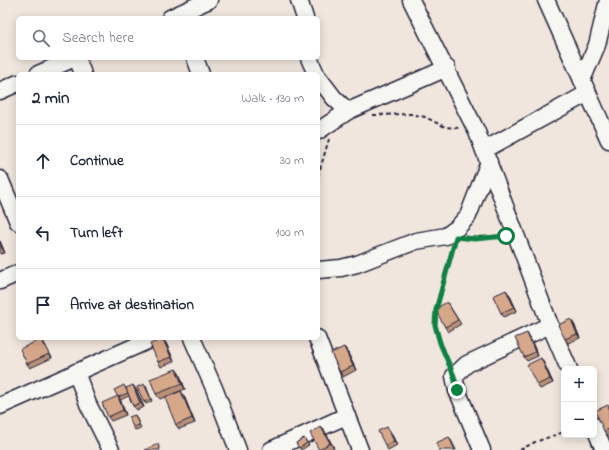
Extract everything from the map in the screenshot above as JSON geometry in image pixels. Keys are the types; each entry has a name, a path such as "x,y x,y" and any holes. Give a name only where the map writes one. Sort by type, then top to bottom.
{"street":[{"path":"179,16 209,0"},
{"path":"299,0 304,16"},
{"path":"411,0 477,132 518,236 550,325 568,366"},
{"path":"546,0 585,86 605,118 609,140"},
{"path":"320,270 341,268 357,264 416,242 456,233 468,216 486,156 585,86 608,0"},
{"path":"43,72 71,60"},
{"path":"77,60 82,72"},
{"path":"196,60 200,72"},
{"path":"310,60 315,72"},
{"path":"325,127 348,111 446,68"},
{"path":"320,80 334,98 348,111"},
{"path":"0,90 16,84"},
{"path":"0,179 16,217"},
{"path":"0,282 16,274"},
{"path":"482,450 457,390 454,376 467,364 550,325"},
{"path":"0,406 149,340"},
{"path":"193,340 214,388 238,450"},
{"path":"318,340 360,450"},
{"path":"76,372 88,404 111,450"},
{"path":"271,450 346,416"},
{"path":"597,433 604,450"}],"path":[{"path":"368,115 411,114 425,117 445,127 456,127 477,132"},
{"path":"320,169 328,142 325,127"},
{"path":"454,376 440,343 435,325 436,310 456,233 475,239 518,236"},
{"path":"520,450 535,442 561,433"}],"building":[{"path":"506,290 514,307 501,313 493,296"},
{"path":"447,302 458,320 445,327 435,309"},
{"path":"571,319 577,334 565,339 558,325"},
{"path":"527,333 535,352 524,357 515,338"},
{"path":"42,340 49,354 27,364 20,349"},
{"path":"163,340 171,357 158,362 150,344"},
{"path":"344,347 353,366 340,372 331,353"},
{"path":"541,358 550,379 537,385 527,365"},
{"path":"176,369 182,384 156,394 150,379"},
{"path":"144,384 151,399 144,402 137,387"},
{"path":"124,385 128,393 118,397 114,390"},
{"path":"133,385 140,403 133,406 126,388"},
{"path":"181,391 192,418 176,425 165,398"},
{"path":"118,396 123,410 108,417 102,403"},
{"path":"608,405 609,429 604,431 597,415 597,410"},
{"path":"135,415 139,425 133,427 129,417"},
{"path":"321,427 330,443 319,450 310,433"},
{"path":"387,427 394,441 385,445 378,431"},
{"path":"449,437 455,450 439,450 436,443"},
{"path":"304,438 307,443 299,448 296,443"},
{"path":"158,444 160,450 144,450"}],"route":[{"path":"457,390 454,376 440,343 435,325 436,310 456,237 475,239 506,236"}]}
